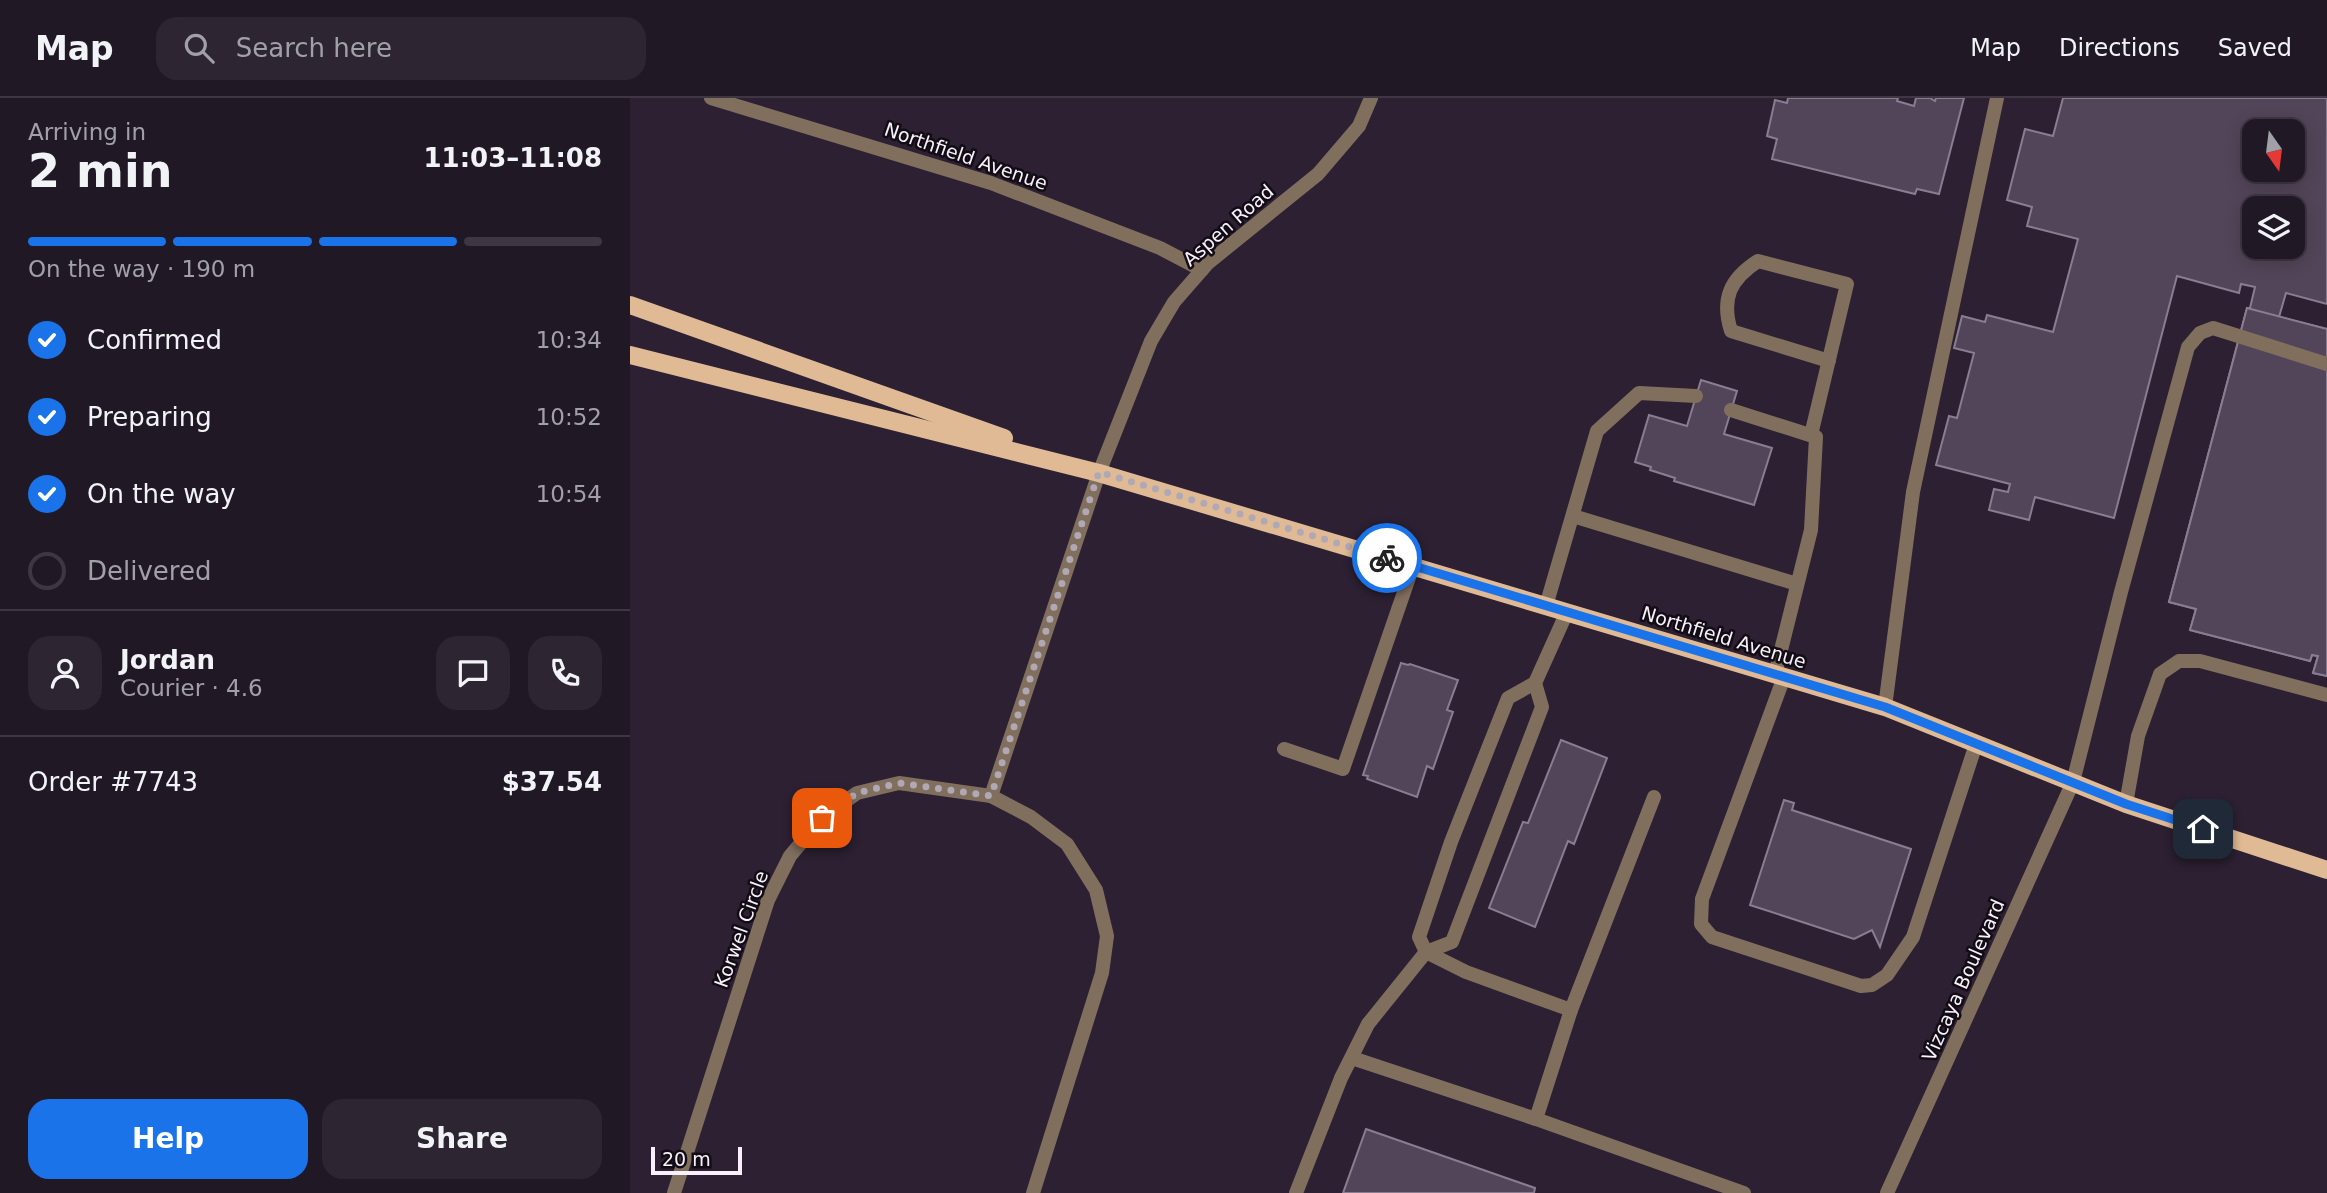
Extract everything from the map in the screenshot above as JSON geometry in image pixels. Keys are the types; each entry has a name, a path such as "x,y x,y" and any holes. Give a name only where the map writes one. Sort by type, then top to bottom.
{"main road":[{"name":"Northfield Avenue","path":"630,305 1099,472"},
{"name":"Northfield Avenue","path":"630,355 1099,472 1885,707 2126,804 2327,870"}],"street":[{"name":"Northfield Avenue","path":"711,98 991,183 1160,248 1202,270"},
{"name":"Aspen Road","path":"1099,472 1151,341 1174,302 1208,263 1318,174 1359,127 1371,98"},
{"path":"1885,707 1913,492 1997,98"},
{"path":"1811,435 1829,361 1847,284 1758,261 1742,271 1729,293 1726,315 1731,331 1829,361"},
{"name":"Vizcaya Boulevard","path":"1887,1193 2073,782 2121,592 2188,347 2200,333 2213,328 2327,364"},
{"path":"1546,606 1597,431 1639,393 1696,396"},
{"path":"1731,410 1816,437 1811,530 1797,583 1779,676 1702,900 1701,924 1712,937 1861,986 1872,985 1887,975 1913,937 1976,744"},
{"path":"991,796 1099,472"},
{"path":"1573,516 1797,583"},
{"path":"1284,750 1343,769 1413,566"},
{"path":"1567,612 1535,683 1508,698 1451,842 1419,937 1426,952 1466,972 1571,1010"},
{"path":"2126,804 2138,736 2160,674 2179,661 2200,661 2327,695"},
{"path":"1296,1193 1325,1116 1368,1024 1426,952 1452,942 1542,707 1535,683"},
{"name":"Korwel Circle","path":"674,1193 768,900 790,856 822,818 857,793 899,783 991,796 1031,817 1067,844 1096,890 1107,936 1102,973 1033,1193"},
{"path":"1536,1119 1571,1010 1654,797"},
{"path":"1352,1058 1536,1119 1744,1193"}],"building":[{"path":"1788,98 1898,98 1897,101 1914,106 1916,98 1930,98 1935,101 1936,98 1964,98 1939,194 1917,189 1915,194 1772,159 1777,139 1767,136 1775,100 1787,103"},
{"path":"2063,98 2327,98 2327,304 2286,293 2279,317 2327,329 2327,676 2313,673 2318,656 2312,655 2310,661 2190,630 2196,609 2169,602 2247,308 2250,308 2255,287 2241,284 2239,293 2177,276 2114,518 2035,497 2029,520 1989,510 1994,489 2008,492 2010,484 1936,465 1949,416 1957,418 1974,353 1954,348 1962,316 1985,322 1987,315 2053,332 2078,239 2027,226 2032,207 2007,200 2025,129 2053,136"},
{"path":"2247,308 2327,329 2327,676 2313,673 2318,656 2312,655 2310,661 2190,630 2196,609 2169,602"},
{"path":"1701,380 1737,391 1724,434 1772,448 1754,505 1674,481 1675,478 1635,462 1649,415 1687,426"},
{"path":"1401,663 1458,680 1447,710 1453,712 1433,769 1427,766 1417,797 1367,779 1368,776 1363,775"},
{"path":"1561,740 1607,758 1574,844 1568,841 1535,927 1489,908 1523,822 1528,823"},
{"path":"1784,800 1794,803 1792,810 1911,849 1880,947 1872,930 1854,939 1750,905"},
{"path":"1366,1129 1535,1188 1534,1193 1343,1193"}],"way so far":[{"path":"822,818 857,793 899,783 991,796 1099,472 1387,558"}],"route":[{"path":"1387,558 1885,707 2126,804 2203,829"}]}
